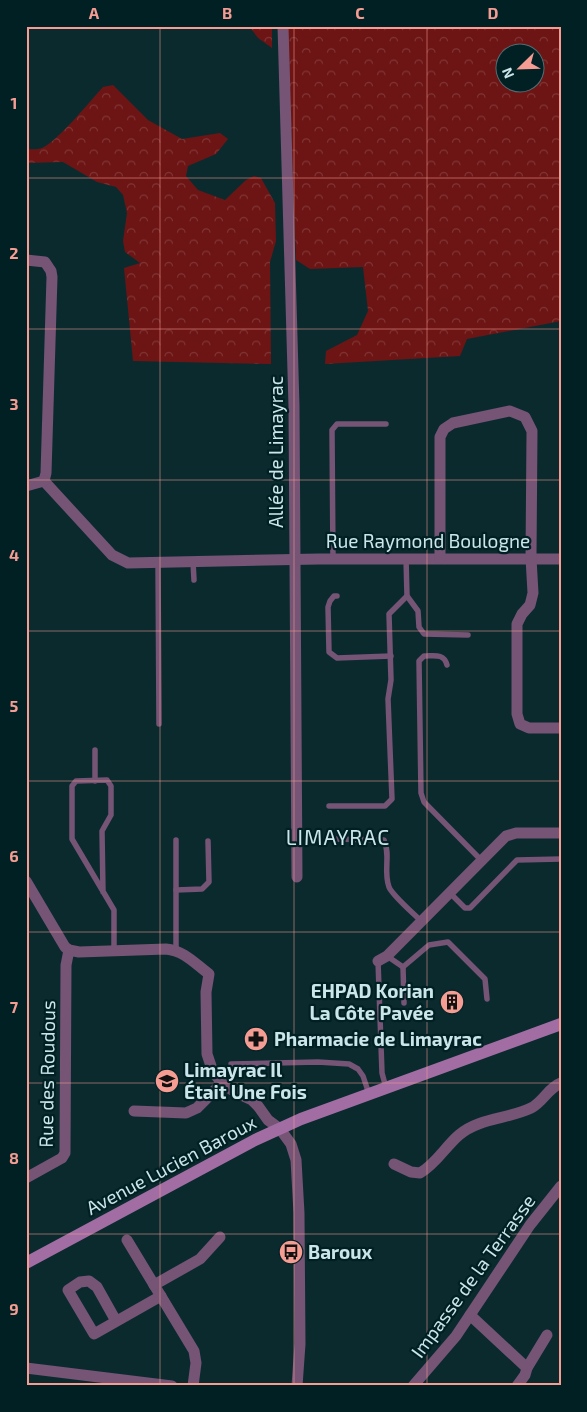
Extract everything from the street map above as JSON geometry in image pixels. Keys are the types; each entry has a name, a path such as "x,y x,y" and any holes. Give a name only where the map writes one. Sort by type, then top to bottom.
{"street":[{"name":"Allée de Limayrac","path":"283,26 294,387 297,877"},
{"path":"26,260 45,262 49,266 52,277 46,473 44,481 26,486"},
{"path":"440,558 440,438 444,429 453,423 510,411 525,417 532,431 531,558 533,593 530,605 522,614 517,624 517,714 520,724 529,728 561,728"},
{"name":"Rue Raymond Boulogne","path":"44,481 112,555 128,563 294,559 561,559"},
{"path":"383,958 506,836 561,833"},
{"path":"26,881 60,940 69,950 79,952 176,950 186,955 209,974 206,992 207,1054 213,1072 222,1083 252,1100 258,1106 268,1120 280,1129 291,1144 295,1155 300,1213 300,1344 297,1386"},
{"name":"Rue des Roudous","path":"26,1178 62,1158 66,1148 66,964 69,950"},
{"name":"Avenue Lucien Baroux","path":"26,1263 255,1140 301,1119 561,1024"},
{"path":"134,1112 186,1113 197,1108 222,1083"},
{"path":"394,1164 411,1172 420,1173 429,1168 459,1135 471,1126 533,1107 554,1086 561,1083"},
{"name":"Impasse de la Terrasse","path":"413,1386 441,1355 530,1225 561,1186"},
{"path":"154,1285 200,1259 220,1237"},
{"path":"127,1240 194,1351 196,1363 193,1386"},
{"path":"116,1321 97,1287 89,1281 80,1282 68,1290 94,1334 161,1296"},
{"path":"470,1314 527,1368"},
{"path":"517,1386 548,1335"},
{"path":"26,1368 169,1386"}],"lane":[{"path":"333,559 332,430 337,424 386,424"},
{"path":"406,558 407,596 418,611 419,627 424,634 468,635"},
{"path":"158,562 159,724"},
{"path":"193,562 194,580"},
{"path":"337,596 334,596 328,607 329,652 336,658 390,656"},
{"path":"329,806 385,806 392,799 388,699 391,680 389,614 407,596"},
{"path":"447,665 440,656 424,656 419,661 421,793 424,802 482,861"},
{"path":"95,750 95,781"},
{"path":"103,892 102,831 111,815 111,786 108,780 76,781 72,786 72,839 103,892 114,910 114,950"},
{"path":"331,839 384,840 388,848 387,880 389,889 421,921"},
{"path":"176,840 176,950"},
{"path":"176,890 202,889 209,882 208,841"},
{"path":"450,893 465,908 470,908 517,860 561,859"},
{"path":"403,967 429,945 448,942 486,980 487,999"},
{"path":"386,1088 382,1073 383,958 403,967"},
{"path":"403,967 404,1003"},
{"path":"231,1064 349,1064 358,1069 363,1076 369,1094"}],"green space":[{"path":"249,26 272,26 272,48 258,38"},
{"path":"287,26 561,26 561,321 467,339 460,356 325,364 326,351 357,335 368,311 363,267 310,269 296,260"},
{"path":"113,85 148,120 182,139 220,133 228,139 216,154 188,166 186,176 198,190 225,200 246,180 254,176 261,178 275,203 276,241 270,262 271,364 133,361 124,268 140,263 125,252 123,241 127,213 123,195 116,187 97,182 63,162 26,163 26,149 40,149 49,144 103,87"}],"place":[{"name":"EHPAD Korian La Côte Pavée","path":"452,1002"},
{"name":"Pharmacie de Limayrac","path":"256,1039"},
{"name":"Limayrac Il Était Une Fois","path":"167,1081"},
{"name":"Baroux","path":"291,1252"}],"district":[{"name":"LIMAYRAC","path":"338,838"}]}
